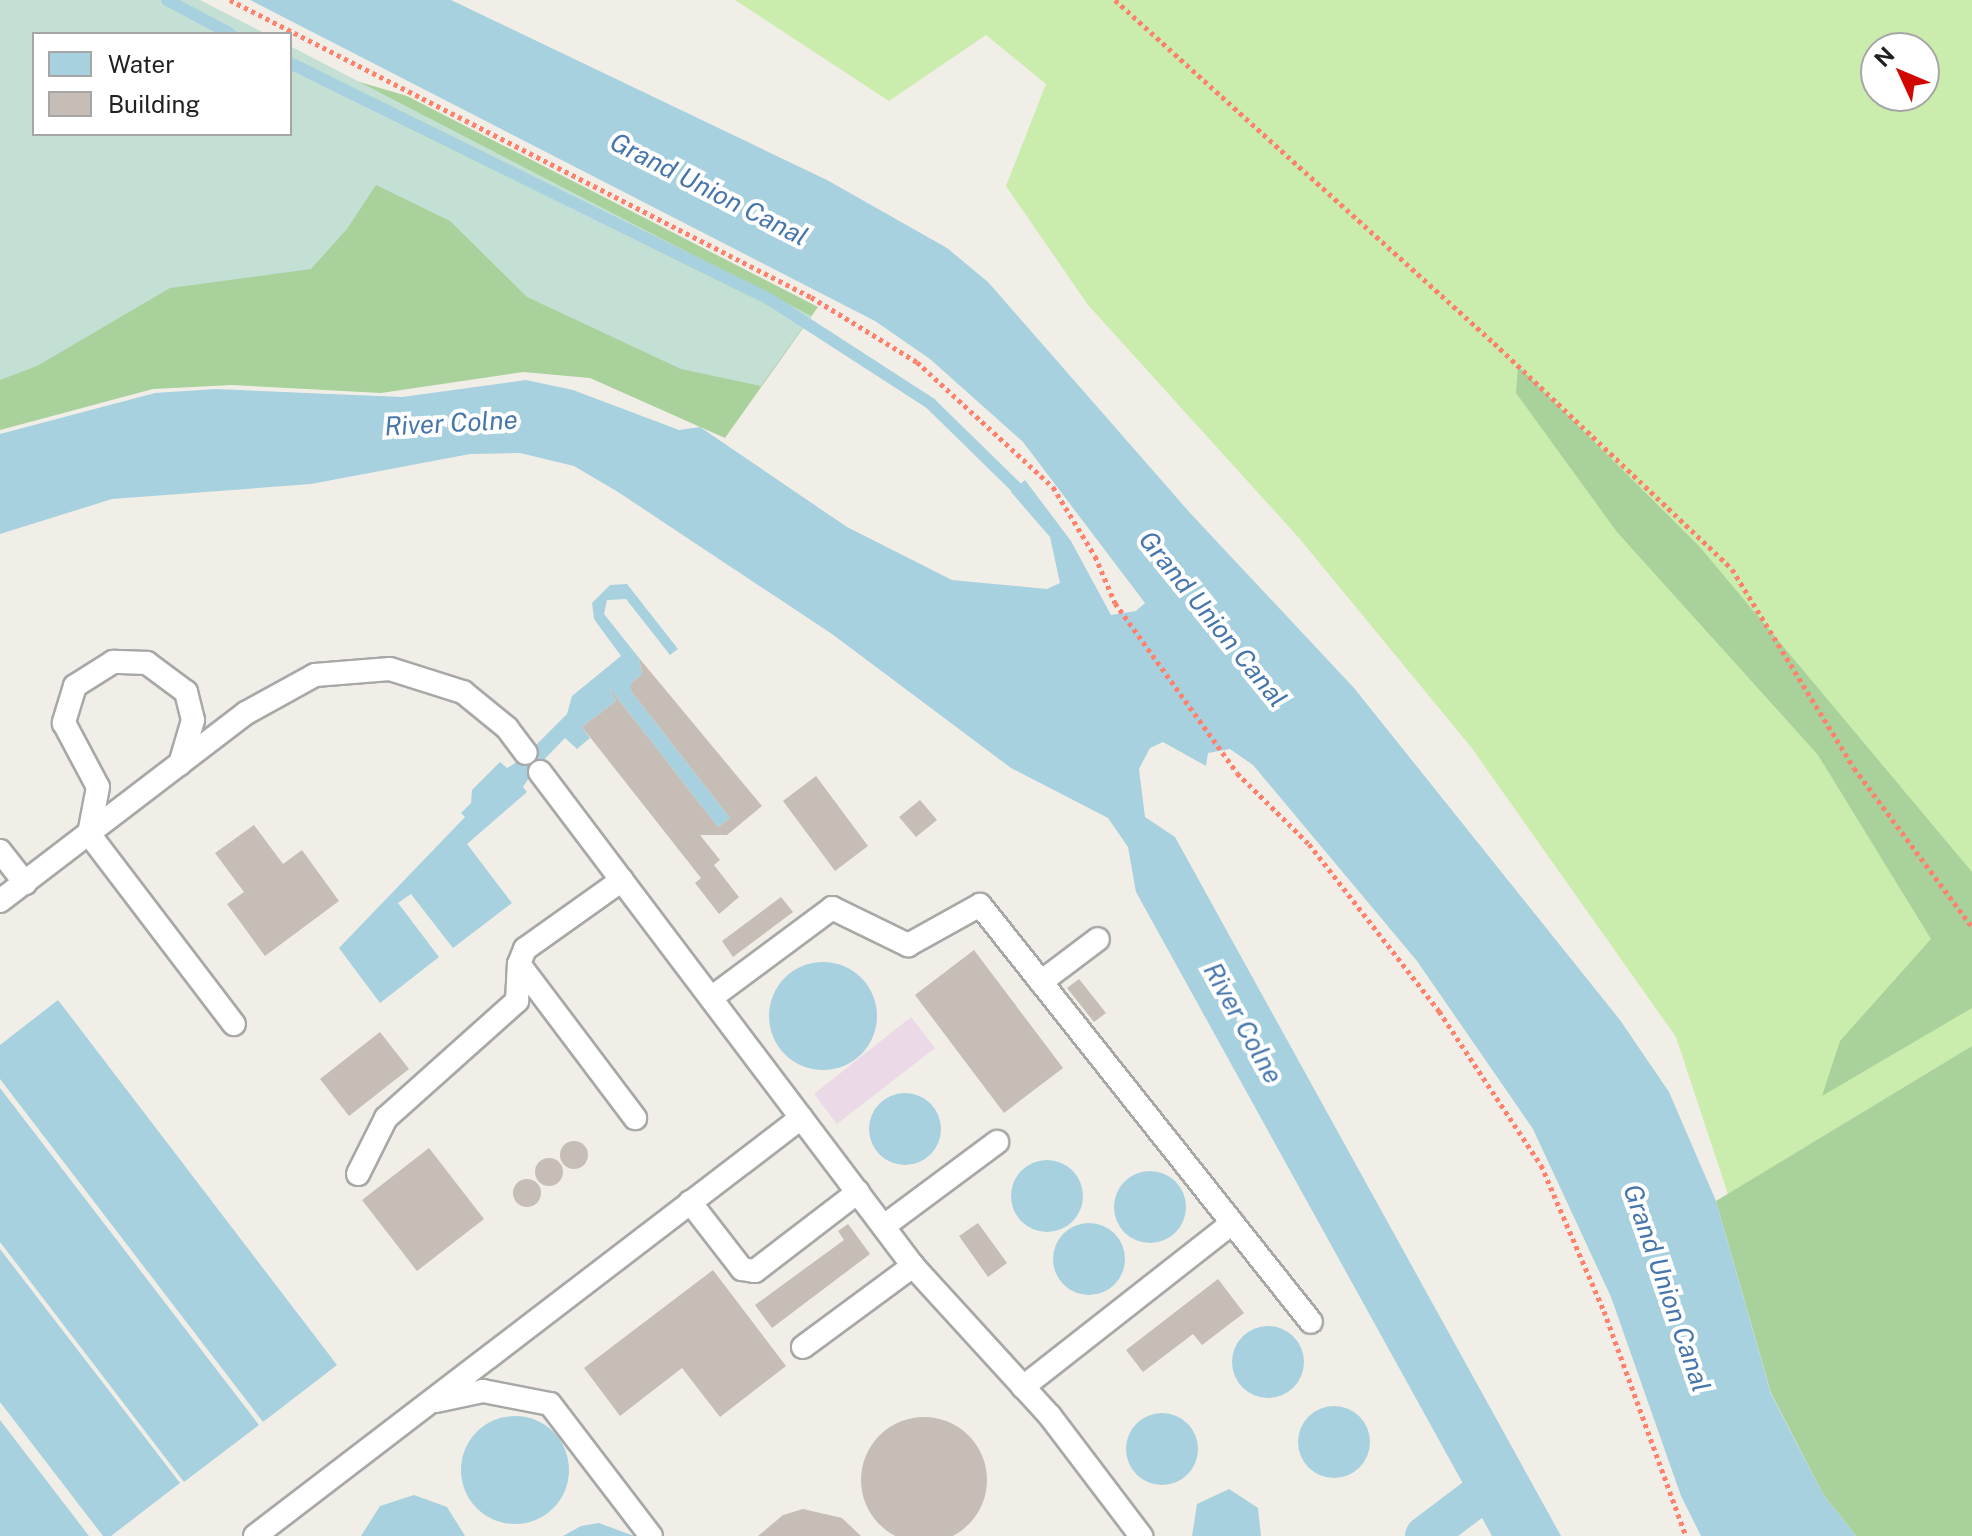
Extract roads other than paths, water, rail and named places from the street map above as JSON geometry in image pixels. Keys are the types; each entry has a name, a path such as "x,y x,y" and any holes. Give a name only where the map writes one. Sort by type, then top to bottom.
{"lane":[{"path":"180,764 193,720 186,692 147,663 113,662 75,686 64,723 98,787 89,834 234,1024"},
{"path":"0,901 246,713 315,675 390,669 463,692 507,728 526,753"},
{"path":"540,772 913,1266 1023,1387 1141,1536"},
{"path":"0,851 25,883"},
{"path":"358,1174 386,1118 517,1001 519,964 525,949 622,880"},
{"path":"711,998 832,908 908,945 980,905 1311,1322"},
{"path":"1041,982 1098,939"},
{"path":"519,964 635,1118"},
{"path":"255,1536 801,1118"},
{"path":"884,1226 997,1142"},
{"path":"690,1202 742,1269 755,1271 858,1192"},
{"path":"1023,1387 1232,1223"},
{"path":"803,1347 913,1266"},
{"path":"429,1403 483,1391 550,1404 651,1536"}],"water":[{"path":"250,0 451,0 827,180 947,248 988,282 1191,514 1354,688 1620,1020 1669,1092 1716,1201 1771,1394 1823,1494 1856,1536 1701,1536 1681,1496 1611,1297 1533,1129 1417,961 1253,765 1230,749 1208,753 1206,766 1163,742 1150,748 1139,769 1145,817 1175,837 1561,1536 1492,1536 1136,892 1128,847 1108,818 1011,768 832,634 618,492 574,466 520,453 470,454 311,484 112,499 0,534 0,434 155,393 216,389 402,397 526,380 573,390 679,430 700,427 847,527 952,580 1047,589 1060,583 1050,537 1011,492 1025,480 1071,541 1111,615 1136,611 1145,603 1023,442 930,359 875,321"},
{"path":"627,584 678,649 670,655 626,599 607,600 604,614 639,658 642,674 631,683 631,691 730,818 718,827 608,686 616,701 582,727 590,738 577,749 565,738 534,770 523,787 527,792 467,844 512,903 453,948 411,894 398,903 439,957 380,1003 339,948 465,817 461,813 471,803 472,790 500,762 507,768 522,759 567,714 572,696 621,656 594,619 592,603 610,585"},
{"path":"823,962 844,966 861,978 873,995 877,1016 873,1037 861,1054 844,1066 823,1070 802,1066 785,1054 773,1037 769,1016 773,995 785,978 802,966"},
{"path":"58,1000 337,1365 263,1422 0,1079 0,1045"},
{"path":"0,1088 259,1425 184,1482 0,1242"},
{"path":"898,1093 912,1093 931,1103 941,1122 941,1136 931,1155 912,1165 898,1165 879,1155 869,1136 869,1122 879,1103"},
{"path":"1040,1160 1054,1160 1073,1170 1083,1189 1083,1203 1073,1222 1054,1232 1040,1232 1021,1222 1011,1203 1011,1189 1021,1170"},
{"path":"1143,1171 1157,1171 1176,1181 1186,1200 1186,1214 1176,1233 1157,1243 1143,1243 1124,1233 1114,1214 1114,1200 1124,1181"},
{"path":"1082,1223 1096,1223 1115,1233 1125,1252 1125,1266 1115,1285 1096,1295 1082,1295 1063,1285 1053,1266 1053,1252 1063,1233"},
{"path":"0,1249 180,1483 111,1536 103,1536 0,1402"},
{"path":"1261,1326 1275,1326 1294,1336 1304,1355 1304,1369 1294,1388 1275,1398 1261,1398 1242,1388 1232,1369 1232,1355 1242,1336"},
{"path":"1341,1406 1360,1416 1368,1428 1368,1456 1360,1468 1348,1476 1327,1478 1308,1468 1300,1456 1298,1435 1308,1416 1320,1408"},
{"path":"1155,1413 1169,1413 1188,1423 1198,1442 1198,1456 1188,1475 1169,1485 1155,1485 1136,1475 1126,1456 1126,1442 1136,1423"},
{"path":"515,1416 536,1420 553,1432 565,1449 569,1470 565,1491 553,1508 536,1520 515,1524 494,1520 477,1508 465,1491 461,1470 465,1449 477,1432 494,1420"},
{"path":"0,1420 89,1536 0,1536"},
{"path":"1229,1489 1258,1508 1261,1536 1192,1536 1197,1504"},
{"path":"414,1495 447,1507 465,1536 361,1536 380,1506"},
{"path":"599,1523 634,1536 563,1536 581,1526"}],"waterway":[{"path":"167,0 227,32"},
{"path":"292,64 769,299 931,404 1026,497"},
{"path":"1425,1536 1499,1480"}],"water label":[{"name":"Grand Union Canal","path":"709,189"},
{"name":"River Colne","path":"451,423"},
{"name":"Grand Union Canal","path":"1213,619"},
{"name":"River Colne","path":"1243,1023"},
{"name":"Grand Union Canal","path":"1667,1288"}]}
